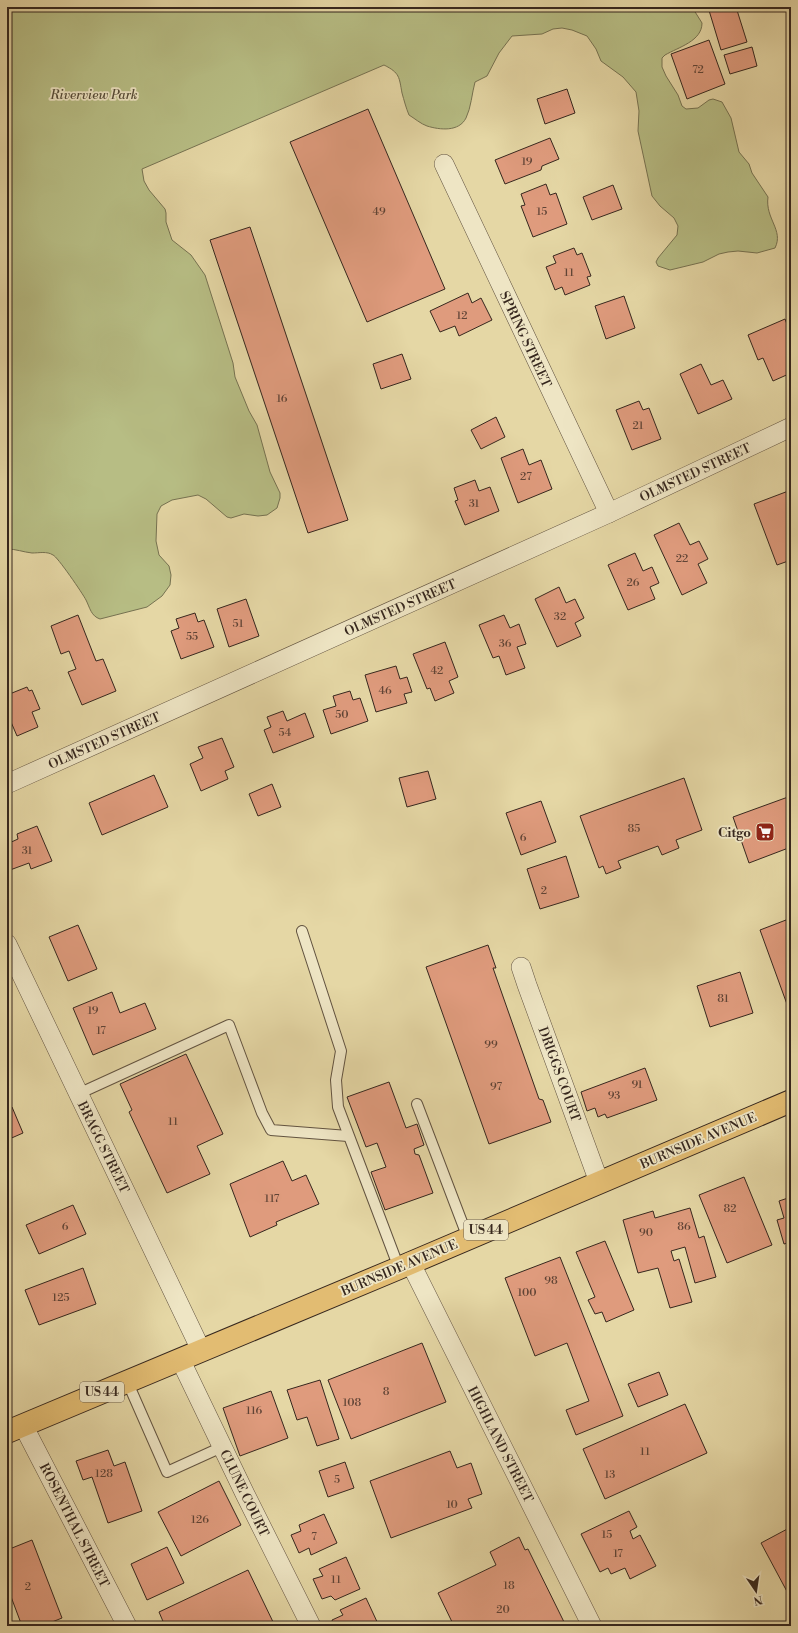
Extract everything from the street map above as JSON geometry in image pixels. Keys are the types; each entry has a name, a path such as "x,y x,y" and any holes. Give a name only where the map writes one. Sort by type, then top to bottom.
{"main road":[{"name":"BURNSIDE AVENUE","path":"15,1428 405,1265 791,1100"}],"street":[{"name":"SPRING STREET","path":"444,164 609,513"},
{"name":"OLMSTED STREET","path":"7,784 609,513 791,427"},
{"name":"BRAGG STREET","path":"7,944 201,1350"},
{"name":"DRIGGS COURT","path":"521,966 526,985 599,1182"},
{"name":"HIGHLAND STREET","path":"405,1265 592,1626"},
{"name":"CLUNE COURT","path":"180,1359 311,1626"},
{"name":"ROSENTHAL STREET","path":"15,1428 128,1626"}],"lane":[{"path":"302,931 340,1051 336,1080 338,1107 348,1136 405,1265"},
{"path":"78,1094 229,1025 262,1113 271,1130 348,1136"},
{"path":"417,1104 468,1238"},
{"path":"127,1382 167,1472 222,1447"}],"green space":[{"name":"Riverview Park","path":"7,7 692,7 702,23 701,29 689,43 665,55 662,58 662,67 678,95 682,106 686,109 698,108 709,100 713,99 722,102 731,118 739,152 749,164 752,173 768,197 769,212 776,230 777,242 775,248 757,253 738,251 728,252 719,254 703,262 670,270 658,266 656,262 658,258 677,235 678,226 674,218 660,206 652,196 638,131 639,111 636,92 623,77 601,61 596,49 587,36 562,28 553,29 542,34 512,36 499,53 487,76 475,82 468,114 463,123 454,128 443,129 427,126 409,115 398,76 393,70 384,65 142,169 144,181 149,190 165,209 166,222 172,240 191,255 205,275 233,363 235,377 249,411 257,425 270,472 280,493 280,498 277,508 267,515 258,516 244,514 231,518 227,517 206,499 198,495 172,500 161,506 157,514 156,541 159,555 169,566 171,575 170,585 162,596 147,607 100,619 93,614 75,583 53,555 7,549"}],"building":[{"path":"708,7 736,7 747,42 721,50"},
{"path":"709,40 725,84 687,99 671,54"},
{"path":"752,47 757,66 730,74 724,55"},
{"path":"567,89 575,113 545,124 537,99"},
{"path":"368,109 445,289 367,322 290,142"},
{"path":"550,138 559,159 542,166 541,170 505,184 495,160"},
{"path":"546,184 550,195 556,193 567,224 533,237 521,206 525,205 521,194"},
{"path":"613,185 622,209 592,220 583,197"},
{"path":"250,227 348,520 308,533 210,240"},
{"path":"574,248 577,255 582,253 591,276 587,277 590,285 565,295 562,287 555,290 546,267 556,263 553,256"},
{"path":"468,293 472,303 481,298 492,320 459,336 455,326 440,332 430,311"},
{"path":"624,296 635,328 606,339 595,306"},
{"path":"785,319 791,335 791,373 773,381 763,358 758,360 748,335"},
{"path":"402,354 411,379 381,389 373,364"},
{"path":"701,364 711,385 723,380 732,399 698,414 680,374"},
{"path":"639,401 643,410 649,408 661,439 632,450 616,410"},
{"path":"496,417 505,437 481,449 471,430"},
{"path":"523,449 529,465 541,460 552,489 518,503 501,458"},
{"path":"475,480 479,491 490,487 499,511 465,525 455,501 458,500 454,488"},
{"path":"791,490 791,560 777,565 754,504"},
{"path":"679,523 690,545 699,541 708,559 698,564 707,583 682,595 654,535"},
{"path":"635,553 643,571 652,567 659,583 650,587 655,599 628,610 608,565"},
{"path":"559,587 566,603 575,599 584,618 575,623 581,636 557,647 535,599"},
{"path":"246,599 259,636 229,647 217,609"},
{"path":"195,613 198,622 204,620 214,647 181,659 171,631 179,628 176,619"},
{"path":"78,615 96,661 103,659 116,691 82,705 68,672 76,669 69,651 61,654 51,626"},
{"path":"504,615 510,628 519,624 526,644 517,647 525,668 506,675 499,656 493,658 479,625"},
{"path":"445,642 458,677 449,681 454,693 435,701 430,688 427,689 413,654"},
{"path":"396,666 400,679 407,677 412,692 404,694 407,703 376,712 365,675"},
{"path":"27,687 29,691 32,690 40,709 32,712 38,727 17,736 11,722 7,722 7,695"},
{"path":"350,691 353,700 360,698 368,721 331,734 323,710 336,706 333,696"},
{"path":"283,711 287,721 305,713 314,737 273,753 264,730 271,727 267,717"},
{"path":"222,738 234,767 225,771 228,779 201,791 190,764 203,758 198,747"},
{"path":"428,771 436,799 407,807 399,778"},
{"path":"154,775 168,807 102,835 89,803"},
{"path":"684,778 702,830 676,840 679,848 662,855 658,846 618,861 621,868 606,874 603,866 599,868 580,816"},
{"path":"272,784 281,807 258,816 249,794"},
{"name":"Citgo","path":"788,797 791,805 791,847 749,863 733,817"},
{"path":"541,801 556,842 521,855 506,813"},
{"path":"37,826 52,861 31,869 29,863 10,870 7,863 7,844 18,839 17,834"},
{"path":"566,856 579,897 540,909 527,869"},
{"path":"786,920 791,933 791,1006 788,1007 760,930"},
{"path":"78,925 97,969 68,981 49,937"},
{"path":"488,945 496,968 493,968 539,1099 543,1100 551,1122 489,1144 426,967"},
{"path":"740,972 753,1013 710,1027 697,986"},
{"path":"112,992 120,1013 145,1003 156,1029 93,1055 73,1008"},
{"path":"186,1054 223,1134 197,1146 210,1174 167,1193 129,1112 132,1110 120,1084"},
{"path":"645,1068 657,1100 607,1118 605,1114 598,1117 595,1108 587,1111 581,1092"},
{"path":"389,1082 406,1128 417,1124 424,1145 414,1149 415,1154 419,1155 433,1193 385,1210 371,1172 386,1167 377,1143 366,1147 347,1097"},
{"path":"12,1107 23,1133 7,1140 7,1109"},
{"path":"283,1161 292,1181 306,1175 319,1204 276,1222 277,1225 250,1237 230,1184"},
{"path":"744,1177 772,1245 727,1263 699,1195"},
{"path":"791,1197 791,1242 784,1244 777,1220 784,1218 779,1201"},
{"path":"73,1205 86,1234 39,1254 26,1225"},
{"path":"690,1208 699,1238 704,1236 716,1277 695,1283 685,1247 671,1251 674,1261 679,1259 692,1302 670,1308 658,1268 638,1273 623,1220 653,1211 655,1218"},
{"path":"605,1241 634,1310 606,1322 602,1312 595,1314 588,1300 595,1297 576,1252"},
{"path":"560,1257 623,1416 576,1435 566,1410 589,1401 567,1343 535,1356 505,1278"},
{"path":"83,1268 96,1304 39,1325 25,1290"},
{"path":"422,1343 446,1402 351,1439 328,1380"},
{"path":"659,1372 668,1395 638,1407 628,1384"},
{"path":"320,1380 339,1439 317,1446 307,1417 297,1420 287,1390"},
{"path":"271,1391 288,1438 240,1456 223,1408"},
{"path":"685,1404 707,1453 605,1499 583,1449"},
{"path":"108,1450 114,1466 125,1462 142,1511 108,1523 92,1477 83,1480 76,1461"},
{"path":"450,1451 457,1468 471,1463 482,1494 468,1499 472,1508 391,1538 370,1481"},
{"path":"345,1462 354,1488 328,1497 319,1471"},
{"path":"219,1481 241,1525 181,1556 158,1512"},
{"path":"629,1511 637,1527 630,1531 633,1539 640,1535 656,1566 630,1579 625,1568 611,1574 608,1568 600,1572 581,1534"},
{"path":"324,1514 337,1543 311,1555 309,1548 299,1553 291,1535 301,1531 299,1525"},
{"path":"791,1527 791,1599 761,1543"},
{"path":"519,1537 525,1550 528,1549 566,1626 454,1626 438,1593 496,1565 490,1552"},
{"path":"32,1540 62,1618 42,1626 22,1626 7,1586 7,1550"},
{"path":"167,1547 184,1583 147,1600 131,1564"},
{"path":"346,1557 360,1589 335,1600 331,1596 322,1599 313,1579 323,1576 319,1569"},
{"path":"248,1570 275,1626 165,1626 159,1612"},
{"path":"366,1598 379,1626 334,1626 332,1620 343,1615 340,1610"}],"place":[{"name":"Citgo","path":"765,832"}]}
